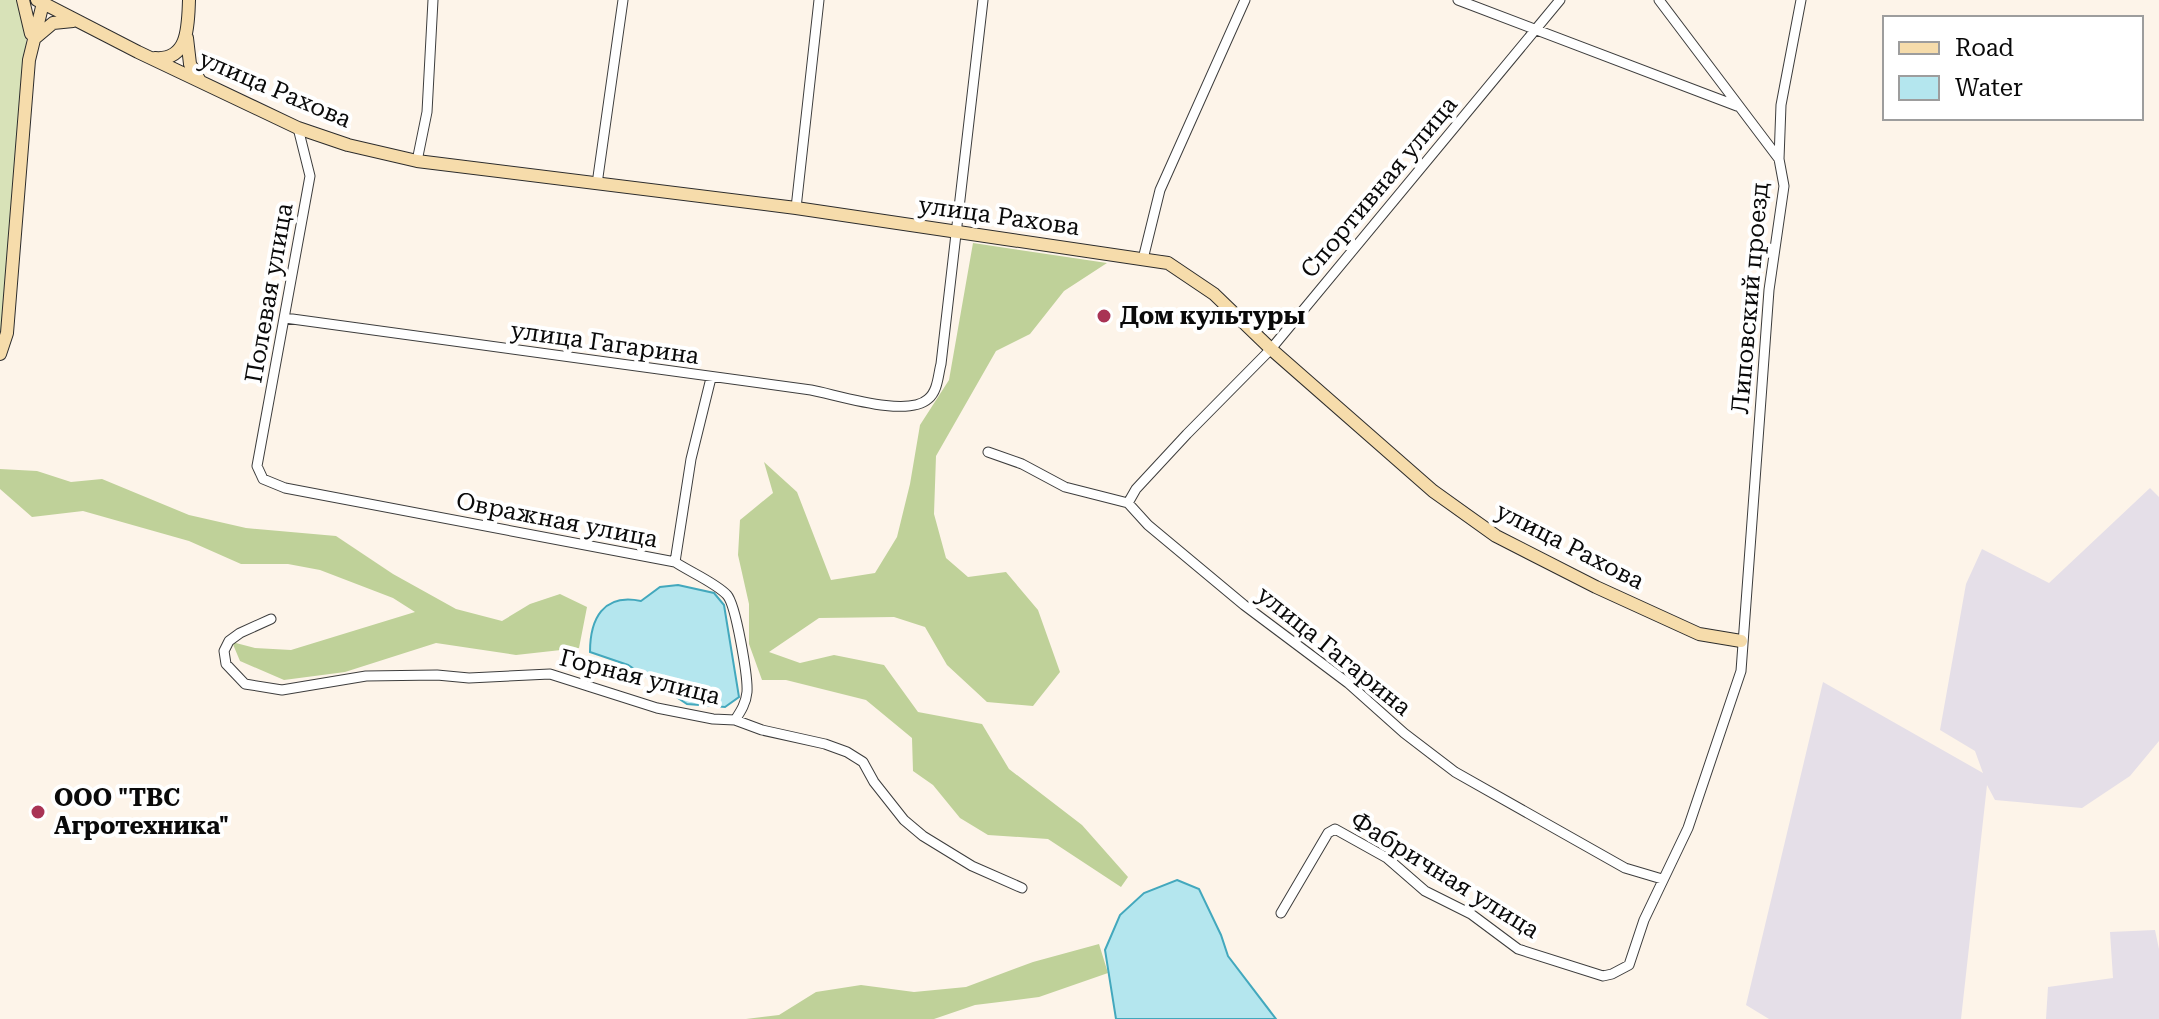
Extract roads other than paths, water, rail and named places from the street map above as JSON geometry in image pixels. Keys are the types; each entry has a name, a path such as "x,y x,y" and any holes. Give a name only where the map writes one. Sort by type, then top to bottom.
{"street":[{"path":"23,0 32,41"},
{"path":"189,0 186,35 190,64 201,82"},
{"path":"417,161 427,112 433,0"},
{"path":"597,184 623,0"},
{"path":"796,208 819,0"},
{"path":"957,232 983,0"},
{"path":"1143,259 1160,190 1245,0"},
{"path":"1458,0 1740,107"},
{"name":"Спортивная улица","path":"1128,503 1136,489 1271,349 1560,0"},
{"name":"Липовский проезд","path":"1629,965 1662,879 1688,828 1741,671 1769,290 1784,186 1779,159 1659,0"},
{"path":"1779,159 1781,105 1801,0"},
{"path":"0,354 7,333 32,41 40,2"},
{"name":"улица Рахова","path":"40,2 298,128 348,145 417,161 796,208 1168,263 1214,294 1271,349 1433,491 1496,536 1596,587 1699,634 1741,641"},
{"path":"32,41 53,23 77,21"},
{"path":"152,58 163,59 178,53 186,35"},
{"name":"Полевая улица","path":"257,466 310,176 298,128"},
{"name":"улица Гагарина","path":"285,318 811,390 894,407 919,405 935,391 941,364 957,232"},
{"name":"Овражная улица","path":"257,466 263,479 285,488 675,562 691,459 711,378"},
{"path":"988,452 1022,464 1065,487 1128,503"},
{"name":"улица Гагарина","path":"1128,503 1148,525 1244,605 1348,683 1404,733 1455,772 1625,868 1662,879"},
{"path":"675,562 726,593 732,602 747,691 735,720"},
{"name":"Горная улица","path":"271,619 240,633 229,641 224,651 226,664 245,684 282,690 366,676 469,678 550,674 657,708 735,720 847,752 863,762 874,782 904,820 923,836 972,866 1022,888"},
{"name":"Фабричная улица","path":"1281,913 1328,833 1335,829 1387,858 1425,891 1471,914 1518,949 1603,976 1629,965"}],"water":[{"path":"678,585 714,593 724,605 739,697 725,707 687,704 628,665 590,652 596,619 608,605 617,601 641,601 660,587"},
{"path":"1177,880 1199,889 1228,956 1276,1019 1116,1019 1105,950 1120,915 1144,893"}],"place":[{"name":"Дом культуры","path":"1104,316"},
{"name":"ООО \"ТВС Агротехника\"","path":"38,812"}]}
